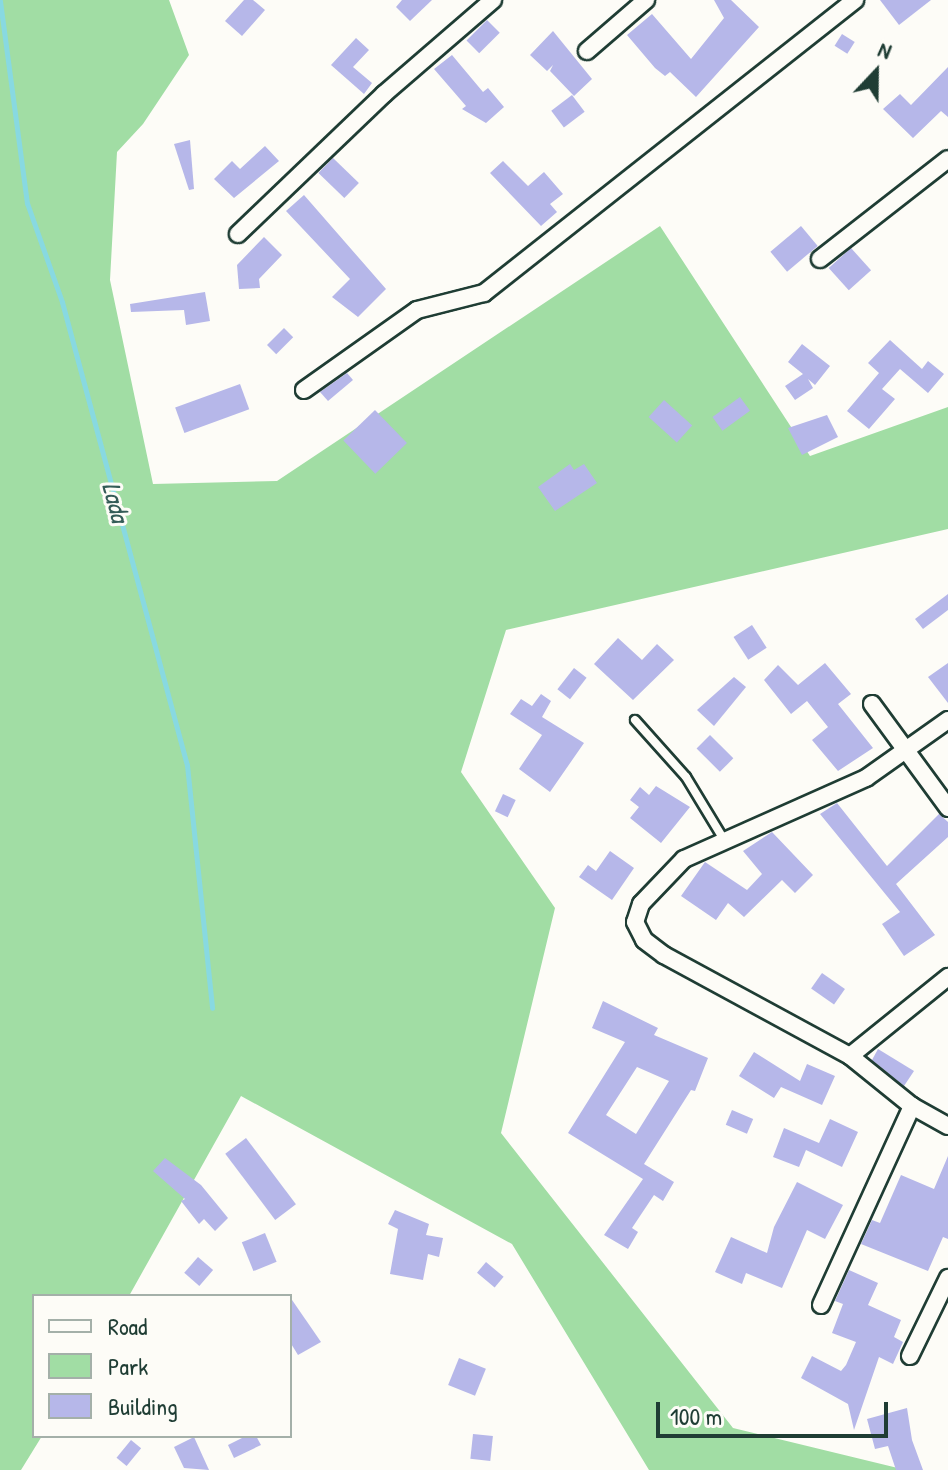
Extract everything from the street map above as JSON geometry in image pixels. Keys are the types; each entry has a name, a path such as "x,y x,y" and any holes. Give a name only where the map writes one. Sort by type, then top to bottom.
{"street":[{"path":"238,234 384,94 493,0"},
{"path":"587,51 646,0"},
{"path":"304,390 417,310 484,293 855,0"},
{"path":"820,259 948,159"},
{"path":"872,704 908,747 948,808"},
{"path":"948,720 866,778 805,809 723,838 684,859 641,904 635,922 644,940 701,979 850,1056 912,1106 948,1126"},
{"path":"850,1056 948,977"},
{"path":"821,1305 912,1106"},
{"path":"910,1356 948,1278"}],"lane":[{"path":"635,720 686,777 723,838"}],"green space":[{"path":"0,0 169,0 189,55 143,124 117,152 110,280 153,484 277,481 660,226 810,456 948,407 948,529 506,630 461,772 555,908 501,1133 733,1428 906,1470 649,1470 512,1244 241,1096 130,1294 32,1294 32,1438 41,1438 21,1470 0,1470"}],"building":[{"path":"244,0 253,0 265,10 242,36 225,21"},
{"path":"402,0 432,0 410,21 396,7"},
{"path":"714,0 731,0 759,27 696,97 670,72 665,76 655,68 627,35 652,14 691,59 724,18"},
{"path":"880,0 931,0 899,25"},
{"path":"487,20 500,33 479,53 466,41"},
{"path":"553,31 592,79 574,96 550,71 553,65 547,71 530,55"},
{"path":"842,34 855,42 847,54 835,46"},
{"path":"356,38 369,50 353,67 372,83 364,94 331,65"},
{"path":"452,55 483,92 488,88 504,107 486,123 462,109 466,106 434,69"},
{"path":"948,67 948,117 941,111 913,138 883,109 900,94 911,105"},
{"path":"572,95 585,112 564,127 551,111"},
{"path":"190,140 194,189 189,190 174,144"},
{"path":"265,146 279,161 234,198 214,179 232,161 240,169"},
{"path":"333,158 359,183 344,198 318,173"},
{"path":"503,161 528,186 544,172 563,194 550,204 557,212 541,226 490,173"},
{"path":"304,195 386,289 358,317 332,297 350,279 286,211"},
{"path":"801,226 818,246 787,272 770,252"},
{"path":"264,237 282,255 259,279 260,288 239,289 237,265"},
{"path":"851,248 871,270 849,290 829,268"},
{"path":"205,292 210,321 186,325 184,310 131,312 130,304"},
{"path":"284,328 293,337 276,354 267,345"},
{"path":"890,340 922,369 928,361 944,374 928,393 900,369 882,389 895,399 869,429 847,411 879,373 868,363"},
{"path":"802,344 830,366 815,385 808,379 813,388 795,400 785,386 803,374 788,362"},
{"path":"347,373 353,380 328,401 320,392"},
{"path":"240,384 249,409 184,433 175,408"},
{"path":"740,397 750,411 722,431 712,417"},
{"path":"664,400 692,425 677,443 649,417"},
{"path":"375,410 407,443 375,474 343,441"},
{"path":"827,415 838,437 802,455 788,428"},
{"path":"570,464 574,470 584,464 597,483 555,511 538,487"},
{"path":"948,594 948,610 923,629 915,619"},
{"path":"752,625 767,648 748,660 734,637"},
{"path":"618,638 642,660 657,644 674,660 633,700 594,664"},
{"path":"825,663 851,694 838,704 873,748 838,771 812,740 828,727 807,701 791,714 764,680 778,665 798,685"},
{"path":"948,663 948,703 928,677"},
{"path":"574,668 587,678 570,699 557,689"},
{"path":"734,677 746,687 714,726 697,710"},
{"path":"541,694 551,701 542,717 584,743 550,792 519,769 542,735 510,714 521,699 532,706"},
{"path":"710,735 733,758 720,772 697,748"},
{"path":"656,786 690,807 661,843 630,818 639,807 630,800 640,787 649,795"},
{"path":"503,794 516,800 508,817 495,811"},
{"path":"837,803 887,866 939,814 948,822 948,837 896,884 935,935 904,956 882,924 900,912 820,814"},
{"path":"772,832 813,875 795,893 782,880 744,917 728,903 716,920 681,896 705,862 747,890 762,874 743,851"},
{"path":"610,851 634,868 612,900 579,877 588,865 596,871"},
{"path":"822,973 845,989 834,1005 811,989"},
{"path":"603,1001 658,1028 654,1035 708,1058 695,1091 691,1090 644,1164 674,1182 663,1201 654,1195 632,1228 638,1232 628,1249 604,1235 643,1179 568,1133 625,1042 592,1028","holes":["637,1067 669,1081 636,1134 606,1115"]},
{"path":"878,1049 914,1071 904,1086 872,1060"},
{"path":"754,1052 800,1081 807,1064 835,1076 822,1105 781,1087 774,1098 739,1076"},
{"path":"732,1110 753,1119 747,1134 726,1125"},
{"path":"830,1119 858,1132 842,1167 806,1150 799,1167 773,1157 784,1128 819,1143"},
{"path":"246,1138 296,1204 275,1220 225,1154"},
{"path":"948,1156 948,1239 943,1237 928,1271 861,1244 872,1220 880,1223 901,1175 934,1189"},
{"path":"165,1158 201,1185 228,1218 215,1231 204,1219 199,1224 181,1201 185,1199 153,1171"},
{"path":"797,1182 843,1205 825,1239 807,1230 782,1288 746,1273 742,1284 715,1272 731,1237 767,1253 774,1227"},
{"path":"395,1210 429,1224 426,1235 443,1238 439,1257 428,1254 423,1280 390,1274 398,1229 388,1224"},
{"path":"265,1233 277,1262 253,1271 242,1242"},
{"path":"198,1257 213,1270 199,1286 184,1273"},
{"path":"486,1262 504,1277 495,1288 477,1273"},
{"path":"849,1270 878,1283 868,1305 901,1320 894,1337 903,1342 893,1364 879,1357 854,1430 848,1404 801,1378 812,1356 841,1371 846,1365 856,1342 832,1333 843,1304 835,1301"},
{"path":"292,1300 321,1342 298,1355 292,1345"},
{"path":"459,1358 486,1369 475,1396 448,1385"},
{"path":"907,1408 912,1440 923,1470 896,1470 888,1446 875,1449 867,1419"},
{"path":"473,1434 493,1436 490,1461 470,1459"},
{"path":"194,1438 209,1470 184,1468 174,1447"},
{"path":"242,1438 257,1438 261,1445 234,1458 228,1445"},
{"path":"131,1440 141,1448 127,1466 117,1458"}],"waterway":[{"name":"Lada","path":"0,1 27,203 62,302 187,765 212,1008"}]}
